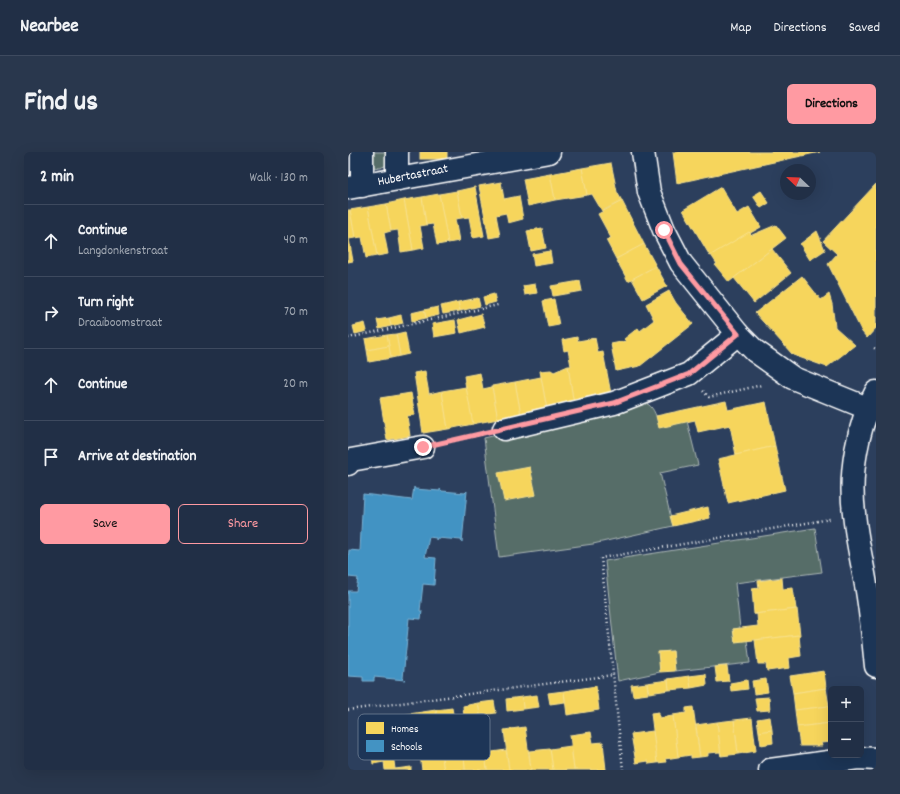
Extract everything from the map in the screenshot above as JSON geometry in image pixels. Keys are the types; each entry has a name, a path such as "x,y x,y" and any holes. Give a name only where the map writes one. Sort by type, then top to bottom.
{"street":[{"path":"355,187 362,152"},
{"path":"397,152 397,179"},
{"name":"Hubertastraat","path":"355,187 549,152"},
{"path":"643,152 649,192 664,230 678,257 738,334 755,351 793,378 872,400 856,455 853,483 853,512 866,586 876,666"},
{"path":"504,429 614,403 689,374 738,334"},
{"path":"348,464 351,460 423,447"},
{"path":"770,770 858,758 876,759"}],"path":[{"path":"348,338 498,305"},
{"path":"689,374 709,397 793,378"},
{"path":"423,447 504,429"},
{"path":"623,770 601,558 830,519"},
{"path":"348,710 613,675"}],"green space":[{"path":"369,152 389,152 387,165 380,168 373,167"},
{"path":"641,401 647,403 651,407 656,416 687,421 698,465 660,473 673,526 593,544 499,557 484,438"},
{"path":"815,528 822,572 735,583 740,628 733,629 735,641 747,640 750,663 675,671 673,651 659,652 660,672 618,681 605,561"}],"building: Homes":[{"path":"420,152 447,152 447,159 420,159"},
{"path":"673,152 820,152 677,183"},
{"path":"611,163 617,192 622,201 602,211 592,194 587,195 582,168"},
{"path":"582,168 587,195 555,200 550,174"},
{"path":"550,174 555,200 528,206 523,179"},
{"path":"501,182 504,199 519,196 523,219 508,223 506,213 496,215 500,236 489,238 479,186"},
{"path":"876,184 876,328 867,338 862,332 828,264 837,254 823,241"},
{"path":"475,187 484,236 473,238 469,217 462,218 457,191"},
{"path":"721,187 737,214 749,207 761,227 710,256 683,210"},
{"path":"457,191 462,218 455,219 459,241 448,243 439,194"},
{"path":"761,191 769,203 761,208 753,196"},
{"path":"439,194 448,243 437,245 433,224 426,225 422,197"},
{"path":"422,197 426,225 420,226 424,248 413,250 404,200"},
{"path":"404,200 413,250 401,252 398,230 391,231 386,204"},
{"path":"622,201 644,244 616,259 606,240 611,238 598,214"},
{"path":"386,204 391,231 384,233 388,254 377,256 368,207"},
{"path":"368,207 377,256 366,258 362,237 355,238 350,210"},
{"path":"348,210 350,210 355,238 349,239 353,261 348,262"},
{"path":"776,225 786,238 729,282 715,265 717,264 711,255 749,232 752,235"},
{"path":"542,228 546,248 531,251 527,231"},
{"path":"817,231 825,250 810,260 800,244"},
{"path":"644,244 656,266 628,281 616,259"},
{"path":"772,249 791,273 754,303 734,278"},
{"path":"550,251 552,263 534,266 532,254"},
{"path":"656,266 667,286 643,299 632,279"},
{"path":"802,276 821,300 829,294 835,327 855,345 827,367 793,355 755,313"},
{"path":"580,281 582,291 553,296 551,286"},
{"path":"535,284 537,293 525,295 523,286"},
{"path":"669,291 676,303 693,324 640,366 616,371 611,344 626,341 624,339 638,328 640,331 654,320 646,304"},
{"path":"494,294 496,302 485,305 483,297"},
{"path":"478,298 480,306 460,311 458,302"},
{"path":"554,299 559,325 548,327 543,301"},
{"path":"458,302 460,311 443,314 441,306"},
{"path":"438,307 439,315 426,318 424,310"},
{"path":"424,310 426,318 412,321 411,313"},
{"path":"481,314 485,327 461,333 458,320"},
{"path":"401,315 403,323 391,326 389,318"},
{"path":"389,318 391,326 379,329 377,320"},
{"path":"455,320 457,333 434,337 432,324"},
{"path":"365,323 367,331 355,334 353,326"},
{"path":"405,332 409,354 400,356 396,334"},
{"path":"396,334 400,356 391,358 387,335"},
{"path":"387,335 389,346 367,350 365,339"},
{"path":"577,337 578,341 595,338 598,353 603,352 612,399 574,406 568,366 571,366 568,350 564,351 562,340"},
{"path":"389,346 391,358 369,362 367,350"},
{"path":"568,366 574,406 547,410 540,371 551,370 554,372"},
{"path":"425,371 429,394 442,391 448,429 423,433 414,373"},
{"path":"480,373 483,389 492,387 498,419 472,424 464,376"},
{"path":"541,377 547,410 521,415 515,382"},
{"path":"515,382 521,415 498,419 492,386"},
{"path":"466,387 473,424 448,429 442,391"},
{"path":"411,393 415,415 407,416 410,436 387,440 380,398"},
{"path":"726,401 728,410 766,402 775,446 736,455 730,425 698,432 695,420 659,428 656,416"},
{"path":"775,446 785,490 728,503 718,459"},
{"path":"530,467 536,495 504,501 498,473"},
{"path":"708,507 710,518 673,526 670,516"},
{"path":"782,578 783,589 793,588 796,609 754,614 752,589 759,588 758,581"},
{"path":"797,609 800,635 735,642 733,629 758,626 757,614 754,614"},
{"path":"799,635 801,656 789,658 790,668 767,671 766,664 758,664 755,640"},
{"path":"673,651 675,671 660,672 658,652"},
{"path":"727,666 729,681 717,682 715,667"},
{"path":"824,671 826,688 793,693 790,676"},
{"path":"706,674 707,685 691,688 689,676"},
{"path":"689,676 691,688 669,690 668,679"},
{"path":"766,679 768,692 754,694 752,681"},
{"path":"668,680 669,690 649,693 647,683"},
{"path":"747,680 748,689 731,691 730,683"},
{"path":"647,683 648,694 633,696 631,685"},
{"path":"596,686 599,710 567,715 564,691"},
{"path":"826,688 828,706 795,710 793,693"},
{"path":"564,691 565,702 550,704 548,693"},
{"path":"537,695 539,707 523,709 522,697"},
{"path":"522,697 523,709 507,711 506,699"},
{"path":"769,697 770,710 757,711 755,698"},
{"path":"494,701 496,713 480,714 478,703"},
{"path":"478,703 480,714 464,714 463,706"},
{"path":"828,706 828,723 797,727 795,710"},
{"path":"693,707 700,757 691,758 691,755 678,757 673,715 686,713 686,708"},
{"path":"452,708 453,714 436,714 436,710"},
{"path":"436,710 436,714 409,714"},
{"path":"659,712 659,718 673,716 678,757 665,759 666,762 657,763 651,713"},
{"path":"770,717 772,730 759,732 757,719"},
{"path":"752,718 756,751 738,754 734,720"},
{"path":"734,720 738,754 721,756 717,722"},
{"path":"717,722 721,756 720,752 708,753 708,756 700,757 696,725"},
{"path":"828,723 828,742 821,743 822,746 800,746 797,727"},
{"path":"525,727 531,770 509,770 504,730"},
{"path":"772,730 773,743 761,745 759,732"},
{"path":"653,731 657,763 649,764 648,761 636,763 631,734"},
{"path":"591,732 593,743 603,742 606,770 574,770 570,735"},
{"path":"571,746 574,770 553,770 550,749"},
{"path":"550,749 553,770 531,770 529,751"},
{"path":"506,750 509,770 487,770 486,760 490,760 490,752"},
{"path":"373,760 384,760 384,762 373,764"},
{"path":"384,760 394,760 395,769 411,767 411,770 385,770"},
{"path":"421,760 442,760 444,770 422,770"},
{"path":"442,760 464,760 465,770 444,770"},
{"path":"464,760 486,760 487,770 465,770"}],"building: Schools":[{"path":"414,487 415,489 440,491 440,489 442,491 465,493 467,491 462,542 461,540 437,538 436,540 436,538 429,537 425,557 436,558 434,585 423,584 420,611 422,611 421,619 409,618 403,678 405,680 374,677 374,681 363,681 363,677 348,676 348,591 356,591 358,578 348,577 348,560 349,550 360,551 363,494 412,500"}],"route":[{"path":"423,447 614,403 689,374 738,334 681,264 664,230"}]}
